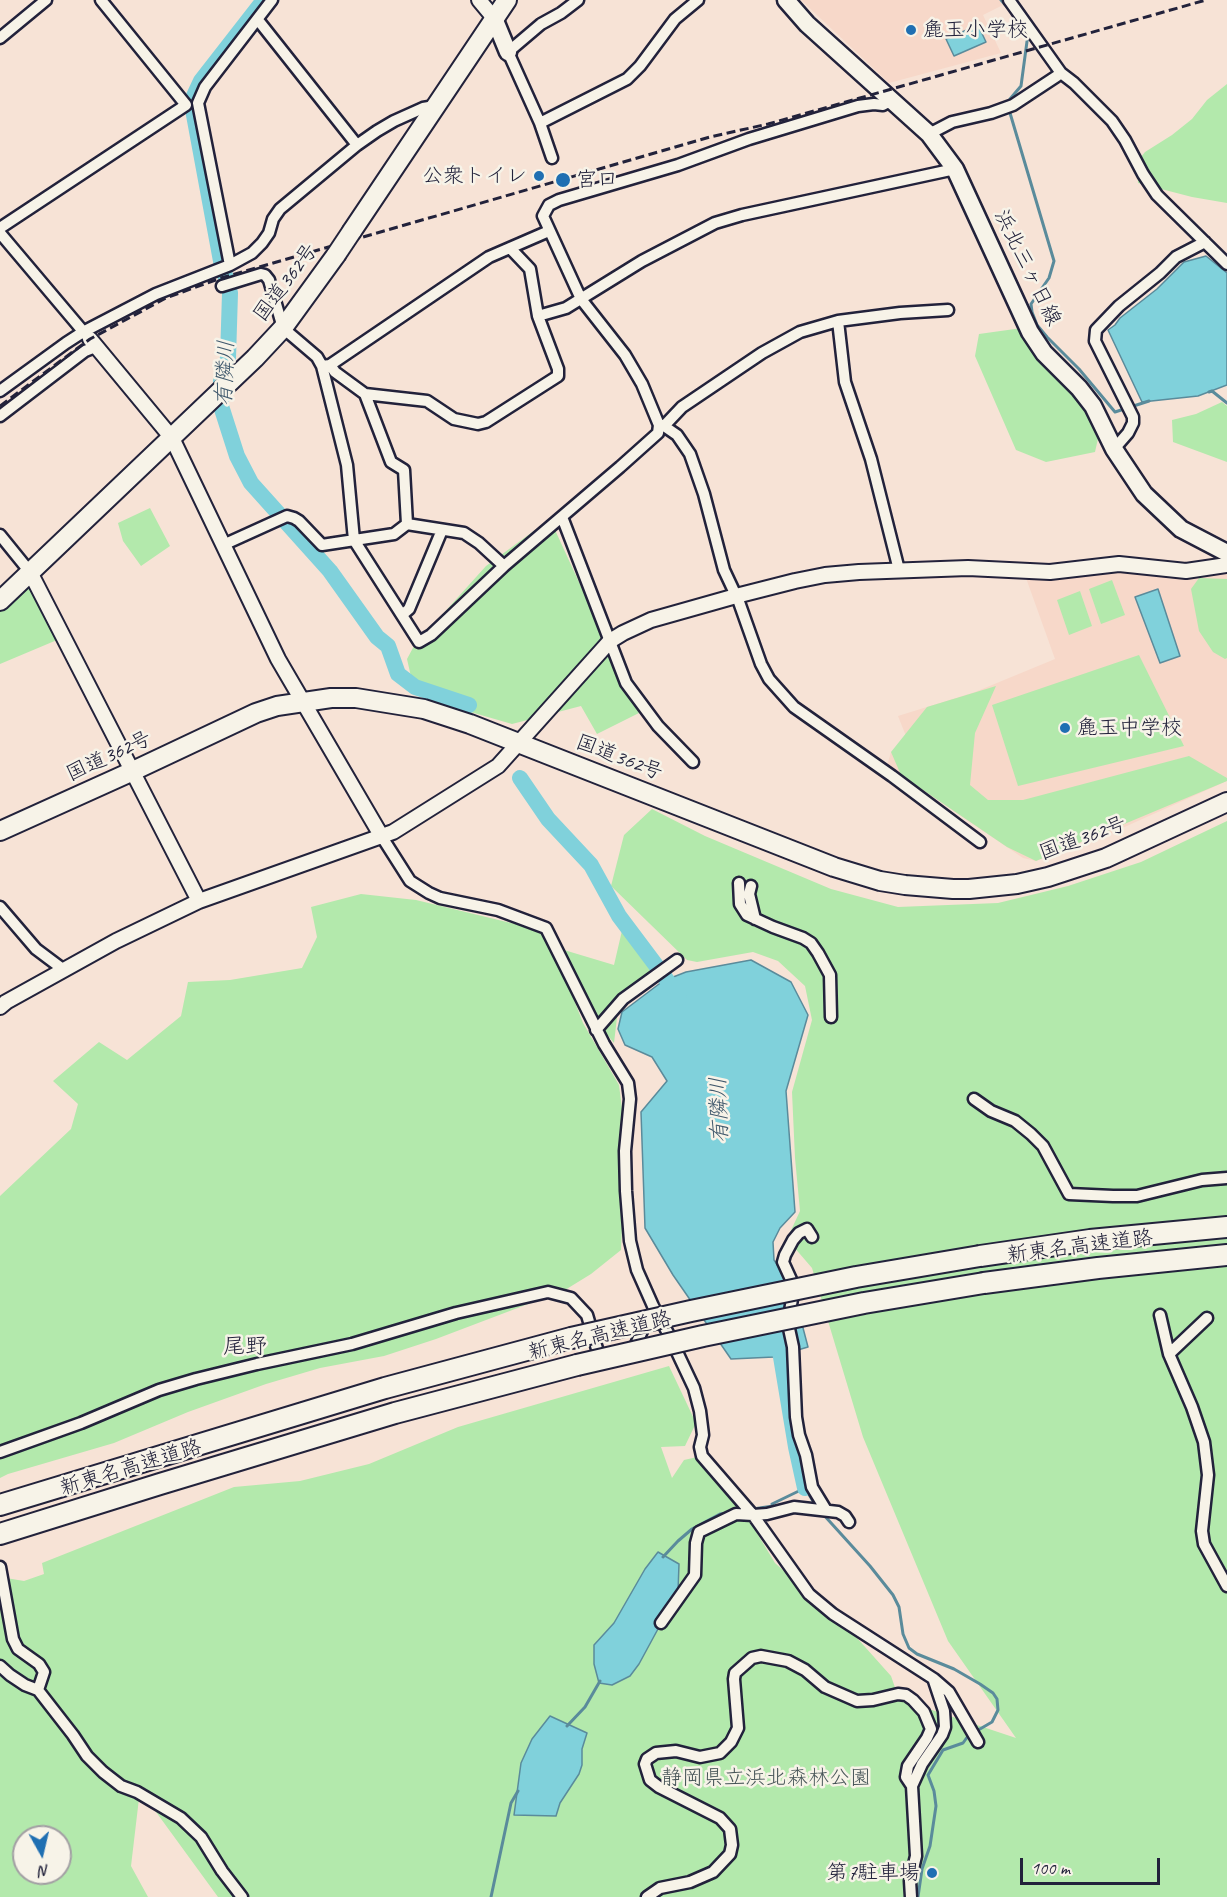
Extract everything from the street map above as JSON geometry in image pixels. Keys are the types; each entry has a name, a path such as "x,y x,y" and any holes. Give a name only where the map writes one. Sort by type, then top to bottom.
{"highway":[{"name":"国道362号","path":"0,601 221,391 283,328 336,255 507,0"},
{"name":"国道362号","path":"0,831 256,713 303,701 356,698 413,706 470,724 834,867 880,881 930,888 990,887 1048,877 1106,858 1227,802"},
{"name":"新東名高速道路","path":"0,1505 385,1388 571,1338 856,1277 980,1256 1090,1240 1227,1227"},
{"name":"新東名高速道路","path":"0,1533 395,1413 577,1365 703,1336 852,1305 984,1283 1098,1268 1227,1255"}],"main road":[{"name":"浜北三ヶ日線","path":"786,0 807,24 929,134 955,170 1030,332 1044,353 1079,388 1093,406 1114,448 1144,494 1181,529 1227,553"},
{"path":"494,18 508,52"}],"street":[{"path":"0,38 46,0"},
{"path":"100,0 191,103 230,265"},
{"path":"0,228 191,103 272,0"},
{"path":"479,0 494,18"},
{"path":"552,158 540,123 508,52 541,24 578,0"},
{"path":"540,123 627,79 640,66 675,19 698,0"},
{"path":"1015,2 1061,73 1112,121 1157,195 1227,264"},
{"path":"258,20 357,146"},
{"path":"929,134 952,122 991,113 1008,106 1061,73"},
{"path":"892,100 883,105 858,106 749,139 678,165 559,200 549,205 543,216 581,299 626,355 661,425 677,435 690,454 704,494 724,570 761,664 770,679 794,707 980,842"},
{"path":"0,391 89,339 156,294 230,265 252,253 269,233 273,219 280,209 357,146 385,126 423,108 435,106"},
{"path":"538,316 566,308 642,261 715,223 742,215 955,170"},
{"path":"326,366 489,257 549,231"},
{"path":"0,233 172,438 278,659 410,881 440,898 498,910 546,928 596,1030 627,1083 630,1099 625,1171 630,1241 637,1270 694,1388 703,1435 700,1446 702,1456 750,1512 809,1594 833,1614 934,1679 949,1692 975,1737"},
{"path":"1114,448 1128,434 1133,423 1126,402 1095,341 1096,330 1119,306 1161,273 1176,257 1205,242"},
{"path":"228,284 261,274 265,275 269,280 283,328 326,366 365,394 428,401 454,419 478,424 486,422 558,376 558,369 538,316 530,269 510,248"},
{"path":"326,366 347,465 354,540 419,642 431,635 504,566 658,433 661,425 682,407 762,353 800,332 838,321 948,310"},
{"path":"838,321 845,382 871,459 899,570"},
{"path":"0,416 85,351 89,339"},
{"path":"365,394 391,462 404,470 407,524"},
{"path":"223,545 287,516 299,521 322,545 394,534 407,524 464,533 479,543 504,566"},
{"path":"562,517 626,683 652,719 693,762"},
{"path":"402,615 409,609 442,530"},
{"path":"0,535 30,572 199,902"},
{"path":"0,1007 142,927 199,902 393,832 498,766 610,641 651,620 736,596 825,575 899,570 992,568 1050,572 1119,564 1186,571 1227,566"},
{"path":"739,883 742,909 755,919 803,938 824,962 830,975 831,1017"},
{"path":"751,886 749,900 755,919"},
{"path":"0,907 36,949 64,970"},
{"path":"596,1030 623,999 677,960"},
{"path":"974,1099 991,1111 1015,1121 1031,1134 1042,1146 1070,1194 1137,1196 1202,1180 1227,1178"},
{"path":"812,1237 807,1229 799,1233 793,1240 783,1262 794,1286 788,1324 793,1347 796,1417 812,1486 822,1509"},
{"path":"0,1452 81,1423 159,1390 257,1364 352,1344 456,1313 548,1292 571,1298 587,1314 600,1359 613,1366 627,1363 653,1306"},
{"path":"1160,1315 1169,1354 1204,1442 1208,1475 1202,1532 1204,1544 1227,1586"},
{"path":"1169,1354 1207,1318"},
{"path":"661,1623 695,1575 696,1543 699,1532 736,1514 750,1512 767,1514 794,1507 838,1512 849,1522"},
{"path":"0,1567 13,1639 18,1649 39,1664 44,1672 38,1690"},
{"path":"646,1897 660,1888 690,1882 713,1872 730,1854 732,1845 730,1829 720,1818 659,1787 650,1780 645,1764 647,1759 656,1753 676,1751 700,1757 720,1753 731,1742 738,1728 735,1673 752,1658 761,1656 788,1661 805,1670 825,1687 857,1701 898,1694 906,1695 913,1700 924,1712 931,1729 908,1766 906,1777 912,1786"},
{"path":"0,1666 10,1676 38,1690 67,1726 87,1756 103,1772 121,1786 137,1792 181,1818 201,1837 222,1871 242,1897"},
{"path":"911,1897 910,1881 916,1856 912,1786 922,1764 945,1727 944,1711 934,1679"}],"shaded area":[{"name":"麁玉小学校","path":"801,0 1001,0 1005,4 983,15 1001,53 889,83"},
{"name":"麁玉中学校","path":"1111,571 1135,572 1170,579 1190,579 1227,573 1227,781 1080,847 1054,852 1036,861 1023,858 887,766 891,752 904,747 908,741 898,716 975,692 1055,659 1026,578 1050,580"}],"green space":[{"path":"1227,84 1227,203 1192,197 1138,183 1137,162 1145,152 1192,119 1207,100"},
{"path":"1022,328 1070,378 1099,434 1095,452 1046,462 1016,450 975,356 979,334"},
{"path":"1222,402 1227,406 1227,462 1173,442 1172,420 1196,414"},
{"path":"150,508 170,546 141,566 123,541 118,523"},
{"path":"550,519 639,713 597,734 581,706 512,724 460,709 414,690 407,659 414,646 486,566"},
{"path":"1199,578 1227,579 1227,658 1225,659 1213,652 1199,631 1191,589"},
{"path":"1112,580 1125,615 1101,624 1089,589"},
{"path":"27,584 57,640 0,664 0,609"},
{"path":"1080,591 1092,626 1069,635 1057,600"},
{"path":"1139,655 1184,746 1018,786 992,705"},
{"path":"996,686 975,733 970,785 988,800 1023,800 1189,756 1227,778 1227,781 1036,861 1007,847 901,775 891,752 927,707"},
{"name":"静岡県立浜北森林公園","path":"652,809 705,836 831,889 898,907 998,903 1068,886 1141,862 1227,821 1227,1897 218,1897 140,1790 131,1866 148,1897 0,1897 0,1577 24,1581 44,1574 42,1563 234,1487 300,1481 369,1464 458,1427 669,1366 696,1423 685,1446 661,1447 672,1478 684,1460 702,1456 731,1490 775,1563 849,1629 891,1676 899,1699 1016,1738 948,1641 863,1437 812,1268 787,1239 800,1211 792,1092 812,1020 805,986 778,961 753,952 697,962 687,960 611,886 624,835"},
{"path":"361,894 416,900 511,923 546,928 583,1023 619,1085 626,1140 621,1250 591,1274 565,1290 436,1339 384,1356 320,1368 266,1384 188,1412 114,1443 0,1478 0,1196 71,1129 78,1104 53,1081 99,1042 127,1060 181,1016 188,982 230,980 302,968 317,937 311,907"},
{"path":"624,922 663,981 635,990 618,1009 614,1043 583,1005 561,958 564,950 614,965"}],"water":[{"path":"978,25 986,42 954,56 946,39"},
{"path":"1206,256 1227,273 1227,385 1198,396 1142,402 1108,330 1157,289 1184,262"},
{"path":"1158,589 1180,656 1160,663 1135,597"},
{"path":"751,960 791,982 808,1015 786,1091 795,1212 780,1228 773,1242 774,1260 792,1286 808,1347 774,1357 731,1359 673,1275 645,1228 641,1112 667,1081 652,1057 625,1045 618,1029 622,1012 663,981 686,972"},
{"path":"658,1552 679,1564 678,1592 639,1664 630,1676 612,1685 599,1683 594,1664 594,1645 614,1623 645,1569"},
{"path":"550,1716 587,1733 582,1749 582,1765 579,1774 560,1803 556,1816 514,1815 521,1763 532,1739"}],"waterway":[{"name":"有隣川","path":"264,0 201,81 194,96 194,115 221,261 230,293 228,358 221,381 221,406 237,456 251,483 330,571 377,637 388,646 398,674 415,687 469,705"},
{"path":"1001,0 1008,8"},
{"path":"1028,34 1021,86 1010,99 1010,113 1054,261 1049,278 1031,304 1032,312 1037,325 1079,369 1115,412 1149,401"},
{"path":"1209,392 1212,391 1227,403"},
{"name":"有隣川","path":"520,778 548,819 591,865 619,916 679,998"},
{"name":"有隣川","path":"777,1333 805,1488"},
{"path":"753,1509 773,1506 772,1504 805,1488 816,1506"},
{"path":"663,1557 692,1529 720,1514 729,1513"},
{"path":"822,1513 893,1595 899,1607 903,1634 909,1648 980,1684 993,1693 997,1699 998,1710 992,1722 968,1736 963,1743 943,1750 928,1775 934,1791 936,1806 930,1846 922,1869 918,1897"},
{"path":"567,1726 585,1707 600,1681"},
{"path":"491,1897 511,1803 518,1791"}],"railway":[{"path":"0,406 90,339 166,298 221,278 710,137 768,124 1206,0"}],"place":[{"name":"麁玉小学校","path":"911,30"},
{"name":"公衆トイレ","path":"539,176"},
{"name":"宮口","path":"563,180"},
{"name":"麁玉中学校","path":"1065,728"},
{"name":"第7駐車場","path":"932,1873"}],"district":[{"name":"尾野","path":"245,1347"}]}
